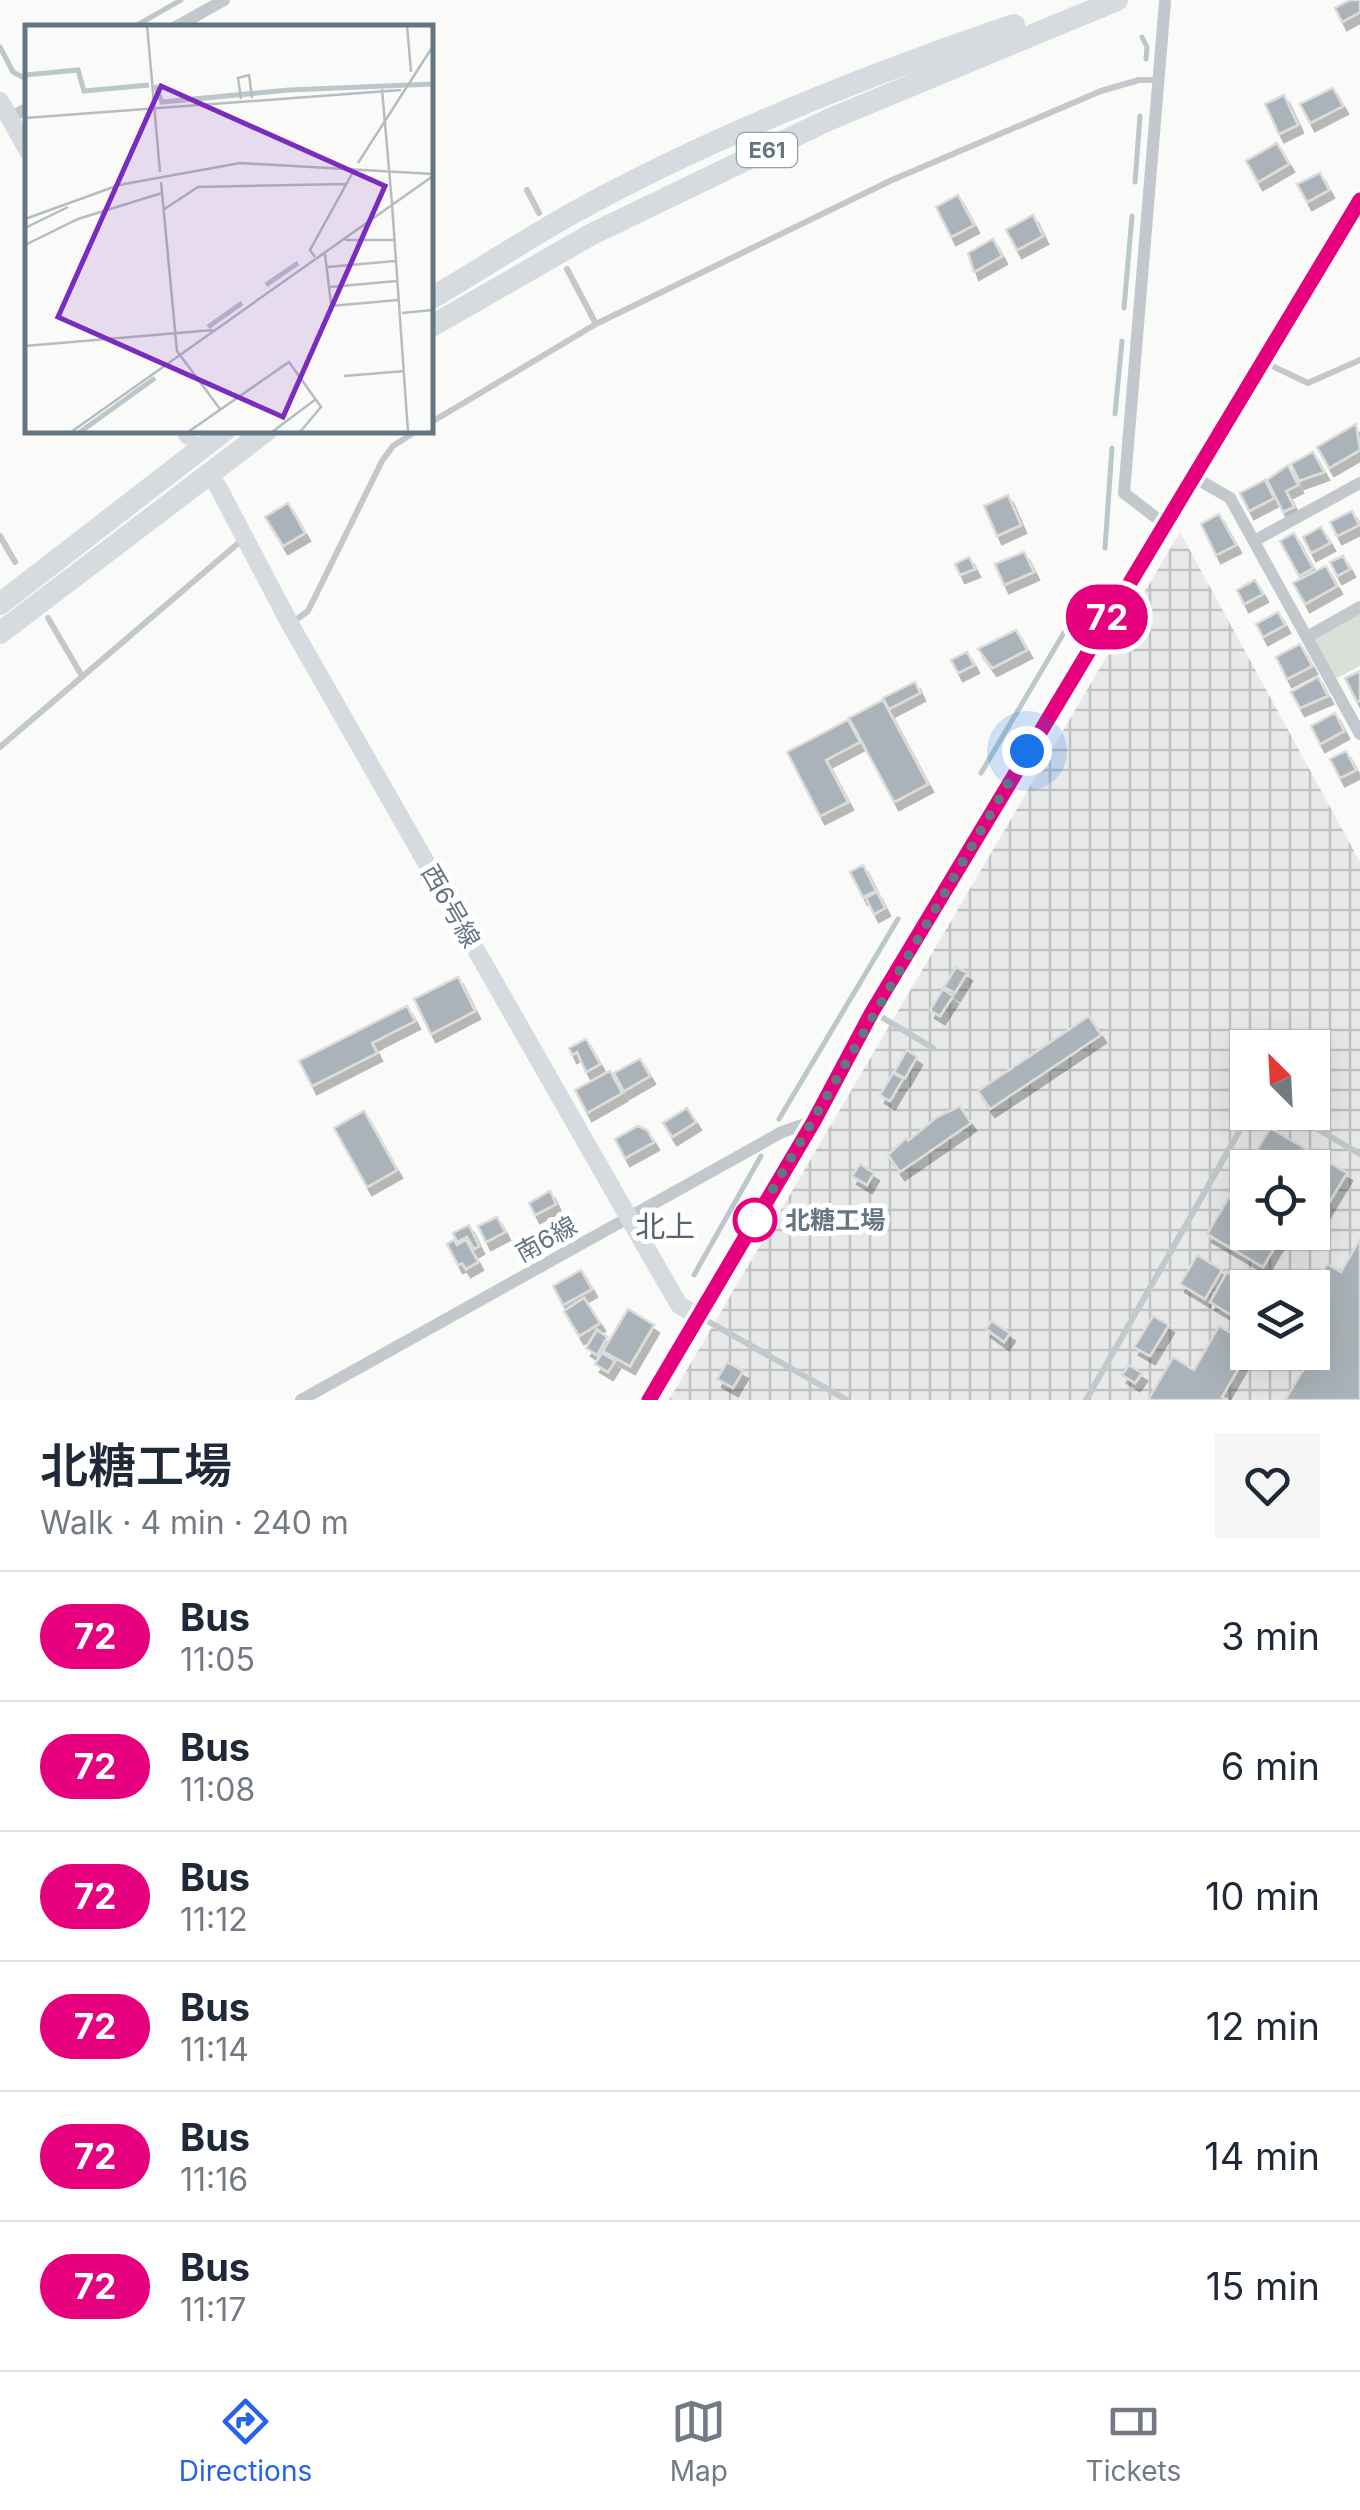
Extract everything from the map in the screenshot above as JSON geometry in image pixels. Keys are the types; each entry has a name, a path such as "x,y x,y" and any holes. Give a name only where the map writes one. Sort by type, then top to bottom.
{"highway":[{"name":"E61","path":"432,298 574,212 697,152 835,92 1088,0"},
{"name":"E61","path":"432,327 592,234 828,120 1117,0"},
{"path":"0,604 222,432"},
{"path":"0,633 264,432"}],"main road":[{"path":"649,1400 814,1121 872,1012 1360,200"}],"street":[{"path":"179,25 224,0"},
{"path":"1163,523 1124,494 1165,2"},
{"path":"3,115 25,147"},
{"path":"1192,476 1230,498 1359,730"},
{"path":"1254,541 1360,482"},
{"name":"西6号線","path":"217,485 290,624 628,1218 679,1305 698,1316"},
{"path":"1307,636 1360,607"},
{"name":"南6線","path":"301,1400 782,1132 814,1121"}],"lane":[{"path":"432,422 596,324 892,180 1102,91 1139,80 1158,80"},
{"path":"527,190 539,213"},
{"path":"568,268 596,324"},
{"path":"1262,361 1308,383 1360,360"},
{"path":"290,624 308,611 382,461 393,446 415,432"},
{"path":"0,536 15,562"},
{"path":"0,748 245,538"},
{"path":"48,618 82,676"},
{"path":"872,1012 933,1048"},
{"path":"1086,1400 1240,1130"},
{"path":"1319,1130 1360,1154"},
{"path":"698,1316 847,1400"}],"shaded area":[{"path":"1180,532 1360,862 1360,1400 669,1400"},
{"path":"1360,607 1360,666 1331,681 1307,637"}],"building":[{"path":"1350,0 1360,0 1360,12 1342,22 1335,8"},
{"path":"1333,88 1343,106 1310,123 1300,104"},
{"path":"1284,95 1298,125 1279,134 1265,104"},
{"path":"1277,143 1289,164 1258,182 1246,161"},
{"path":"1320,173 1329,190 1307,202 1297,184"},
{"path":"958,195 974,225 951,237 936,207"},
{"path":"1033,215 1043,236 1017,250 1006,230"},
{"path":"993,239 1002,256 974,272 968,253"},
{"path":"1356,424 1360,450 1329,468 1317,447"},
{"path":"1313,452 1324,472 1299,481 1291,464"},
{"path":"1288,465 1298,485 1286,491 1294,507 1283,512 1267,480"},
{"path":"1265,480 1274,498 1249,511 1240,493"},
{"path":"1008,495 1021,525 997,536 984,506"},
{"path":"288,503 305,533 283,546 265,517"},
{"path":"1352,511 1359,525 1337,536 1330,522"},
{"path":"1219,514 1236,545 1216,555 1201,524"},
{"path":"1321,527 1330,543 1311,553 1303,537"},
{"path":"1294,533 1313,568 1299,576 1280,541"},
{"path":"1024,552 1034,572 1004,585 995,564"},
{"path":"1343,556 1350,569 1337,576 1330,562"},
{"path":"969,557 975,569 960,575 955,564"},
{"path":"1326,566 1337,586 1305,604 1293,583"},
{"path":"1255,580 1263,594 1244,604 1237,590"},
{"path":"1278,612 1285,625 1263,637 1256,624"},
{"path":"1016,630 1027,650 992,668 978,649"},
{"path":"1300,644 1312,666 1287,679 1276,657"},
{"path":"967,652 974,665 958,673 951,660"},
{"path":"1360,671 1360,700 1357,702 1345,678"},
{"path":"1318,677 1328,696 1300,708 1291,692"},
{"path":"915,682 920,693 889,709 883,698"},
{"path":"883,700 928,784 894,802 849,718"},
{"path":"1335,713 1344,731 1320,744 1311,726"},
{"path":"848,720 860,742 826,760 848,802 820,816 787,752"},
{"path":"1346,751 1356,770 1340,778 1330,759"},
{"path":"863,865 876,891 863,897 850,872"},
{"path":"877,892 885,908 874,914 866,898"},
{"path":"956,967 967,973 955,993 944,987"},
{"path":"458,977 475,1011 431,1034 414,999"},
{"path":"943,989 953,996 940,1016 930,1010"},
{"path":"407,1006 415,1021 372,1043 377,1053 312,1086 299,1061"},
{"path":"1089,1016 1101,1035 990,1109 978,1091"},
{"path":"586,1039 600,1064 586,1072 577,1052 572,1055 569,1048"},
{"path":"907,1050 917,1057 905,1078 894,1072"},
{"path":"640,1059 650,1076 624,1091 614,1073"},
{"path":"610,1071 622,1093 587,1113 575,1090"},
{"path":"893,1073 903,1079 890,1101 880,1095"},
{"path":"960,1106 971,1123 900,1172 888,1155 906,1138 908,1141 937,1117"},
{"path":"687,1108 696,1122 672,1137 663,1123"},
{"path":"364,1111 397,1170 367,1187 334,1128"},
{"path":"638,1126 647,1130 654,1142 625,1158 615,1139"},
{"path":"1269,1130 1273,1130 1308,1150 1257,1150"},
{"path":"1330,1163 1347,1173 1330,1201"},
{"path":"860,1164 874,1173 867,1185 852,1176"},
{"path":"550,1191 556,1204 535,1215 529,1203"},
{"path":"1230,1195 1230,1248 1207,1234"},
{"path":"497,1217 505,1232 486,1242 478,1226"},
{"path":"469,1225 479,1246 474,1249 467,1237 457,1242 453,1233"},
{"path":"1360,1239 1360,1400 1285,1400 1303,1370 1330,1370 1330,1270 1323,1270 1327,1264 1341,1272"},
{"path":"454,1240 457,1245 466,1240 478,1262 466,1269 462,1263 458,1265 447,1244"},
{"path":"1234,1250 1273,1250 1263,1267"},
{"path":"1197,1255 1222,1270 1205,1299 1180,1284"},
{"path":"581,1270 592,1289 563,1305 553,1286"},
{"path":"1227,1272 1230,1274 1230,1314 1210,1302"},
{"path":"584,1298 600,1323 579,1336 564,1311"},
{"path":"628,1309 654,1325 630,1366 603,1351"},
{"path":"1153,1316 1169,1325 1150,1356 1134,1347"},
{"path":"991,1321 1010,1333 1004,1342 986,1329"},
{"path":"1219,1326 1230,1332 1230,1370 1238,1370 1222,1397 1228,1400 1148,1400 1173,1357 1194,1370"},
{"path":"597,1330 607,1337 597,1355 586,1348"},
{"path":"602,1353 615,1361 608,1372 595,1364"},
{"path":"727,1362 743,1371 733,1388 717,1379"},
{"path":"1129,1365 1142,1373 1135,1383 1122,1375"}],"waterway":[{"path":"137,25 181,0"},
{"path":"1142,37 1147,47 1146,59"},
{"path":"0,47 13,72 25,78"},
{"path":"1135,182 1140,116"},
{"path":"1124,308 1132,216"},
{"path":"1115,414 1122,341"},
{"path":"1105,548 1112,448"},
{"path":"981,773 1091,587"},
{"path":"779,1119 898,919"},
{"path":"694,1275 761,1156"}],"bus line":[{"name":"72","path":"649,1400 814,1121 872,1012 1360,200"}],"place":[{"name":"北糖工場","path":"755,1220"}],"district":[{"name":"北上","path":"665,1227"}],"route":[{"path":"755,1220 872,1012 1027,751"}]}
